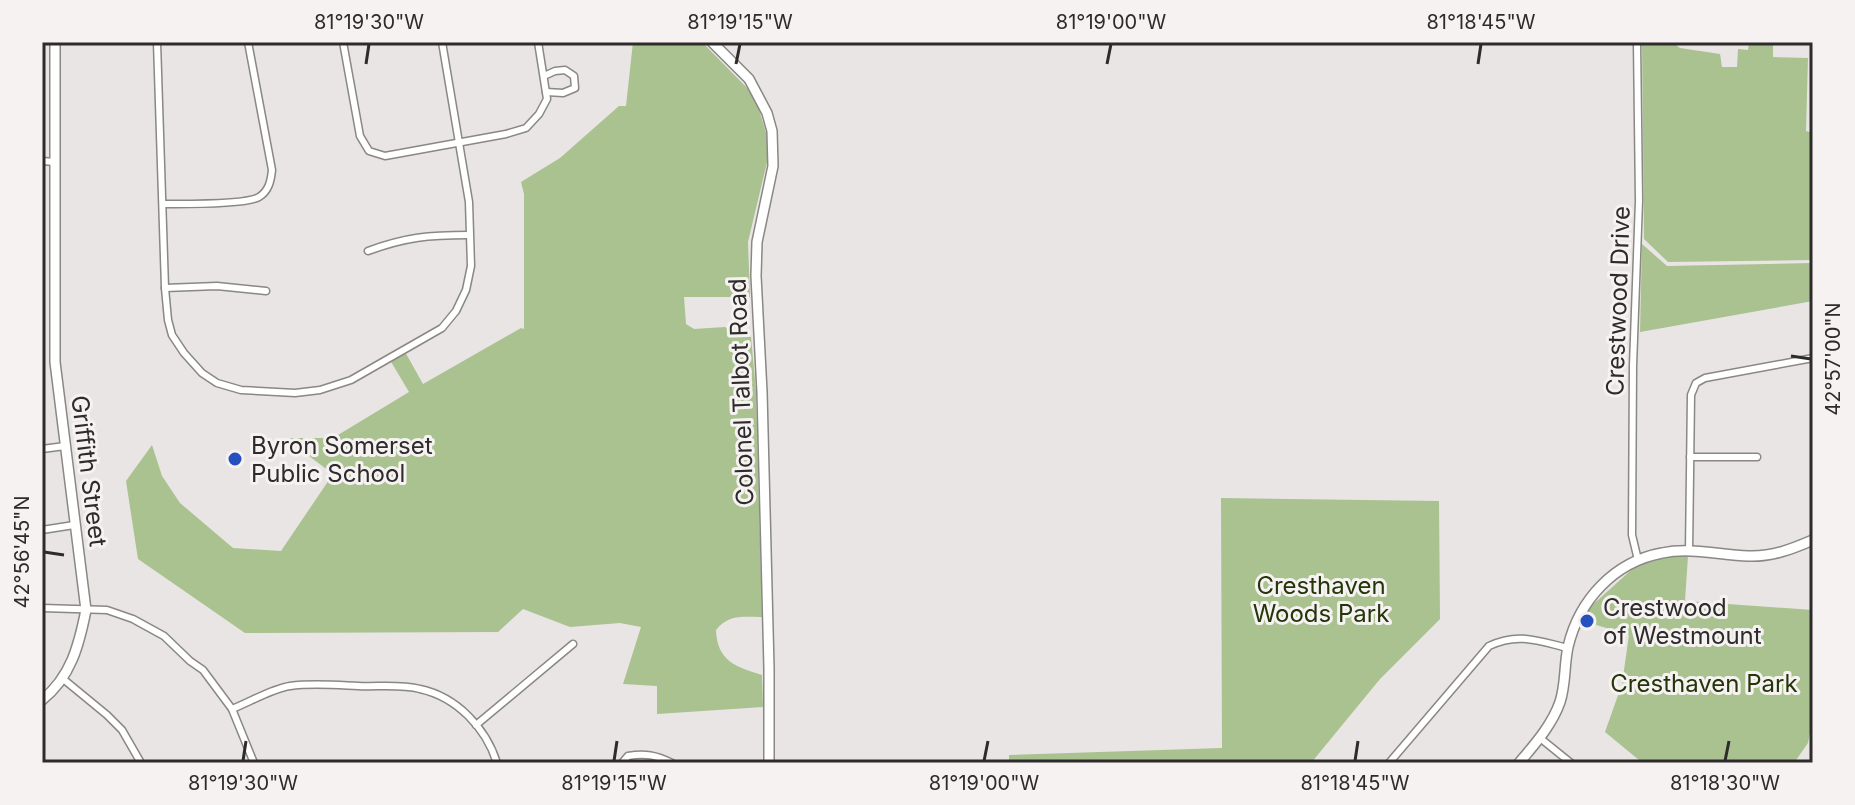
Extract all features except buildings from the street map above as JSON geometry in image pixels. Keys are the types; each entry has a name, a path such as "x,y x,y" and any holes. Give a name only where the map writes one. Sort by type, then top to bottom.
{"street":[{"name":"Griffith Street","path":"42,700 68,672 86,610 55,362 55,42"},
{"path":"157,42 165,288 172,335 202,373 217,383 263,393 320,390 351,380 442,328 456,311 466,290 471,266 469,202 442,42"},
{"path":"163,204 243,201 259,198 270,185 272,170 248,42"},
{"path":"343,42 360,136 369,151 385,156 526,128 547,99 538,42"},
{"name":"Colonel Talbot Road","path":"712,42 749,79 767,113 772,131 773,166 757,242 756,276 762,392 769,763"},
{"name":"Crestwood Drive","path":"1637,42 1639,201 1633,366 1632,535 1638,560"},
{"path":"544,76 565,70 574,76 575,88 563,93 546,92"},
{"path":"42,161 55,162"},
{"path":"368,251 427,235 469,235"},
{"path":"165,288 217,286 266,291"},
{"path":"1689,552 1691,395 1696,383 1705,378 1813,358"},
{"path":"42,449 65,446"},
{"path":"1690,457 1757,457"},
{"path":"42,530 74,525"},
{"path":"1519,763 1540,738 1560,701 1568,648 1577,619 1591,597 1612,575 1638,560 1664,552 1751,556 1783,553 1813,540"},
{"path":"42,608 107,610 133,619 164,636 203,670 232,709 254,763"},
{"path":"1389,763 1489,646 1504,639 1522,638 1568,648"},
{"path":"476,725 573,644"},
{"path":"62,678 122,730 141,763"},
{"path":"232,709 287,687 317,684 419,688 442,696 460,708 491,746 497,763"},
{"path":"1540,738 1571,763"},
{"path":"622,763 628,756 643,753 672,763"}],"green space":[{"path":"633,42 702,42 748,89 758,106 767,136 768,158 748,242 750,297 684,297 686,324 694,329 725,327 738,336 751,337 756,391 762,617 731,619 716,630 724,656 744,669 762,675 763,707 657,714 657,686 623,684 641,627 620,623 570,627 523,609 498,632 245,633 138,559 126,481 152,445 162,476 180,503 233,548 281,551 333,474 285,438 333,438 409,392 390,360 404,350 423,384 524,329 524,194 521,182 560,158 619,106 626,106"},
{"path":"1642,42 1672,42 1680,48 1720,54 1722,67 1737,67 1738,49 1748,50 1749,42 1773,42 1773,57 1808,58 1806,131 1813,133 1813,260 1668,262 1644,239"},
{"path":"1642,244 1667,266 1813,263 1813,301 1640,332"},
{"name":"Cresthaven Woods Park","path":"1221,498 1439,501 1440,619 1380,679 1311,763 1009,763 1009,755 1222,748"},
{"name":"Cresthaven Park","path":"1673,555 1688,556 1685,601 1813,610 1813,717 1808,743 1794,763 1639,763 1605,732 1622,684 1629,635 1577,619 1640,562"}],"place":[{"name":"Byron Somerset Public School","path":"235,459"},
{"name":"Crestwood of Westmount","path":"1587,621"}]}
